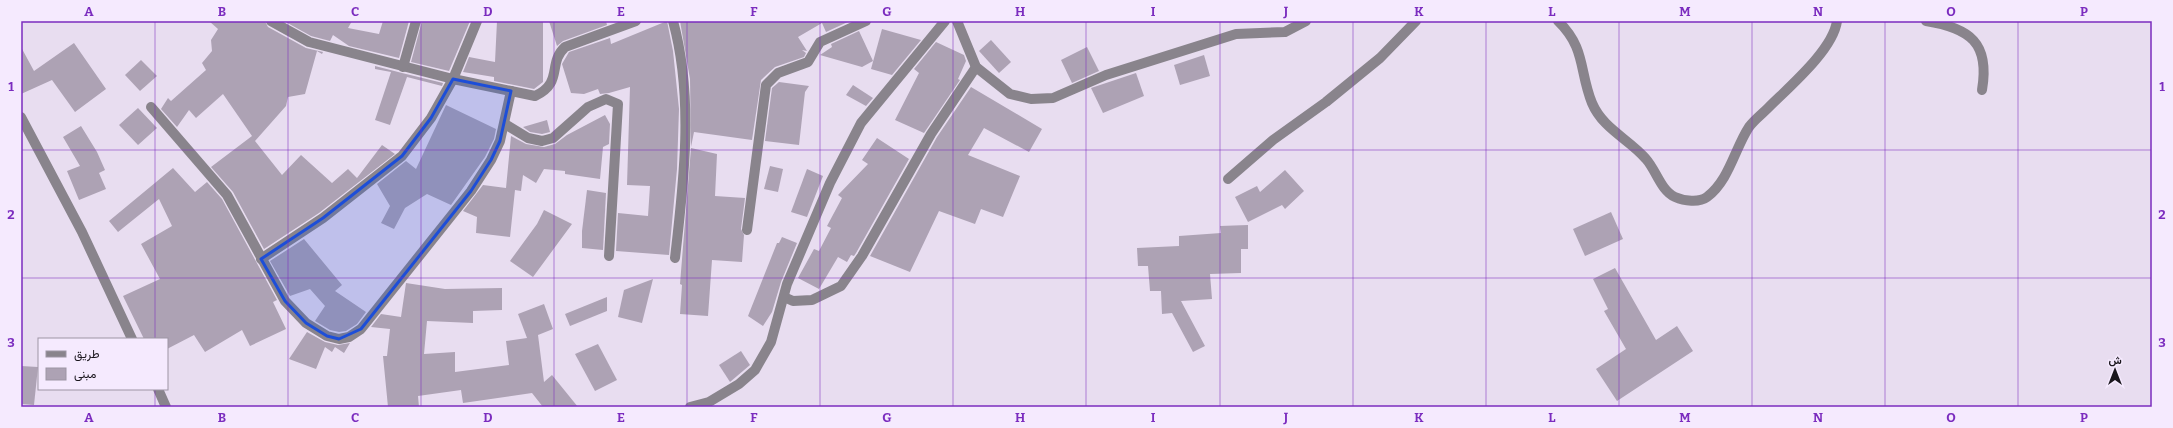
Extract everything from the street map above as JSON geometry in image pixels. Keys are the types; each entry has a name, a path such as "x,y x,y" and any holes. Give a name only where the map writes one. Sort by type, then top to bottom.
{"street":[{"path":"271,21 309,42 453,79 535,96 545,91 553,80 560,52 565,47 636,21"},
{"path":"403,66 416,21"},
{"path":"261,258 322,218 402,156 432,118 453,79 477,21"},
{"path":"673,21 681,48 685,80 681,204 675,258"},
{"path":"747,230 766,85 778,73 808,62 820,42 866,21"},
{"path":"690,407 709,402 739,384 756,370 771,342 787,284 830,183 861,123 945,21"},
{"path":"957,21 976,66 1010,94 1031,99 1053,98 1106,75 1236,34 1285,32 1306,21"},
{"path":"1228,179 1273,140 1326,102 1380,58 1416,21"},
{"path":"1558,21 1575,40 1592,103 1604,122 1646,159 1665,188 1674,197 1690,201 1707,198 1719,184 1749,127 1814,59 1835,30 1836,21"},
{"path":"1926,21 1942,24 1962,31 1981,48 1986,70 1982,90"},
{"path":"784,297 793,301 812,300 841,286 862,256 931,134 976,66"},
{"path":"150,107 227,195 285,301 306,323 327,336 339,339 349,337 361,329 471,191 491,160 500,141 511,92"},
{"path":"505,124 528,138 542,141 553,138 588,107 606,99 618,104 609,256"},
{"path":"21,117 82,232 132,338"},
{"path":"158,390 166,407"}],"highlighted area":[{"path":"453,79 511,91 500,141 491,160 471,191 361,329 339,339 327,336 306,323 285,301 261,259 323,218 402,156 431,118"}],"building":[{"path":"209,21 265,21 268,27 306,48 323,52 322,54 317,51 305,94 288,97 286,106 255,141 282,175 301,155 332,183 348,169 357,178 382,145 395,154 319,213 264,249 233,192 211,167 252,136 223,94 196,118 189,110 177,127 161,109 168,98 171,101 206,70 202,63 212,51 211,40 218,29"},
{"path":"284,21 352,21 348,28 379,34 383,21 409,21 399,58 349,46 333,35 330,41 311,36"},
{"path":"422,21 470,21 449,71 411,62"},
{"path":"497,21 543,21 543,82 534,89 494,81 494,77 463,72 469,57 495,62"},
{"path":"549,21 606,21 607,25 563,41 557,46"},
{"path":"667,21 673,51 679,109 677,169 669,255 616,251 618,213 648,216 650,186 627,185 630,87 600,94 598,89 584,94 571,93 562,64 569,52 610,38 611,44"},
{"path":"680,21 850,21 826,32 822,23 798,37 807,51 802,50 806,53 804,57 775,67 761,80 752,140 694,132 691,147 690,79"},
{"path":"882,29 921,40 892,75 871,69"},
{"path":"859,31 873,61 862,67 820,55 832,47 831,44"},
{"path":"991,40 1011,62 999,73 979,51"},
{"path":"936,42 964,55 966,61 958,79 960,80 924,133 895,120 919,73 914,69"},
{"path":"74,43 106,89 75,112 52,80 21,94 21,47 34,71"},
{"path":"1087,47 1099,71 1072,83 1061,60"},
{"path":"1204,55 1210,76 1180,85 1174,65"},
{"path":"141,60 157,76 140,91 125,75"},
{"path":"375,66 443,83 442,86 407,77 390,125 375,120 391,72 375,69"},
{"path":"1136,73 1144,96 1103,113 1091,88"},
{"path":"779,82 809,86 805,92 799,145 765,141 772,88"},
{"path":"853,85 873,98 866,106 846,95"},
{"path":"971,87 1042,129 1029,152 984,128 968,155 1020,176 1003,217 981,209 975,224 939,211 910,272 870,256 937,137"},
{"path":"446,105 496,129 494,139 485,157 451,205 427,194 405,208 394,229 381,223 390,206 377,184 406,161 416,169"},
{"path":"138,108 157,128 138,145 119,125"},
{"path":"605,115 610,124 609,144 603,147 600,179 565,174 565,171 544,169 536,183 523,175 521,191 515,190 510,237 476,233 477,217 463,211 483,185 506,188 511,136 526,144 544,147 555,144 567,135"},
{"path":"547,120 550,132 542,134 530,132 523,127"},
{"path":"81,126 97,152 105,170 99,173 106,189 79,200 67,171 80,166 63,137"},
{"path":"877,138 909,159 854,256 851,255 847,262 838,257 819,289 798,278 814,249 819,251 831,228 827,226 842,198 838,195 868,164 862,160"},
{"path":"691,148 717,154 715,196 745,198 741,229 744,235 742,262 712,260 708,316 680,314 682,285 680,284"},
{"path":"770,166 783,169 778,192 764,189"},
{"path":"173,168 195,192 207,182 222,199 277,300 273,302 286,329 250,346 242,330 205,352 194,335 168,348 168,338 144,338 123,296 160,279 141,244 172,226 159,199 118,232 109,221"},
{"path":"807,169 823,176 807,217 791,212"},
{"path":"1285,170 1304,191 1285,209 1282,205 1248,222 1235,197 1257,186 1260,192"},
{"path":"587,190 606,193 603,250 582,248 582,231"},
{"path":"544,210 572,224 533,277 510,261 537,224"},
{"path":"1611,212 1623,239 1585,256 1573,229"},
{"path":"1248,225 1248,249 1241,249 1241,273 1210,274 1212,299 1181,301 1205,346 1193,352 1172,313 1162,314 1161,291 1150,291 1148,266 1138,266 1137,248 1179,246 1179,236 1221,233 1220,226"},
{"path":"782,237 797,243 781,282 772,312 763,326 748,316 777,243 779,243"},
{"path":"304,239 342,285 335,291 366,312 357,324 346,331 339,332 330,330 315,321 325,306 310,289 290,296 270,261"},
{"path":"1615,268 1656,340 1677,326 1693,351 1617,401 1596,369 1626,349 1604,311 1608,309 1593,279"},
{"path":"653,279 642,323 618,317 624,290"},
{"path":"406,283 445,289 502,288 502,310 473,311 473,323 427,321 424,354 455,352 455,372 509,365 506,341 527,338 518,314 544,304 553,329 538,335 544,382 552,375 578,407 543,407 532,393 463,403 461,390 418,396 419,407 388,407 383,356 387,356 390,329 371,327 381,314 401,317"},
{"path":"607,297 607,311 570,326 565,314"},
{"path":"307,332 325,342 338,345 350,343 344,353 335,347 332,352 325,347 316,369 289,359"},
{"path":"598,344 617,380 595,391 575,354"},
{"path":"741,351 750,365 730,382 719,365"},
{"path":"21,366 38,367 34,405 21,404"}]}
